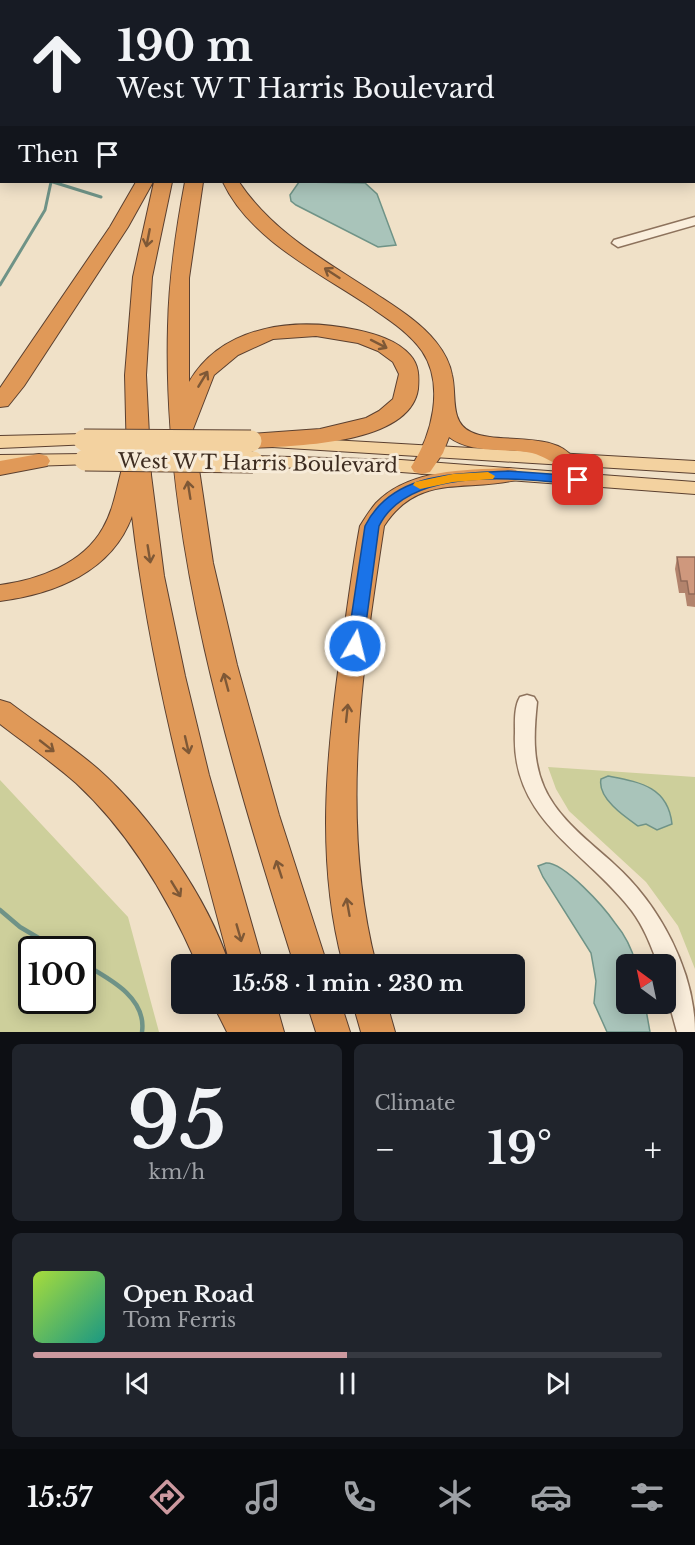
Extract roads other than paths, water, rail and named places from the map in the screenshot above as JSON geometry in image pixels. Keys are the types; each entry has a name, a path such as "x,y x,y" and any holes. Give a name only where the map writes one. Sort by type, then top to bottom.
{"highway":[{"path":"0,401 13,386 119,227 143,183"},
{"path":"163,183 152,218 139,303 135,381 137,454 147,542 175,690 207,823 245,954"},
{"path":"194,183 185,225 177,303 177,391 183,433 184,463 219,656 259,802 308,954"},
{"path":"232,183 242,199 281,237 388,310 419,336 430,349 442,375 445,389 440,439 429,459"},
{"path":"183,433 199,385 206,372 233,349 264,336 295,330 340,331 366,338 386,347 405,365 410,382 405,399 376,422 361,428 252,452"},
{"path":"444,406 449,426 463,437 489,443 538,447 563,459"},
{"path":"0,593 44,583 79,566 93,555 114,530 118,521 137,454"},
{"path":"0,468 39,460"},
{"path":"357,954 340,850 342,754 372,526 386,504 396,496 421,485 453,478 508,475"},
{"path":"0,710 90,780 111,800 142,839 179,893 208,954"},
{"path":"235,1014 244,1032"},
{"path":"262,1014 267,1032"},
{"path":"327,1014 333,1032"},
{"path":"373,1014 378,1032"}],"main road":[{"name":"West W T Harris Boulevard","path":"0,442 84,450 252,452 429,459 563,459 695,467"},
{"name":"West W T Harris Boulevard","path":"0,461 39,460 84,450"},
{"name":"West W T Harris Boulevard","path":"429,459 508,475 695,488"}],"street":[{"path":"695,221 623,246 695,231"},
{"path":"526,702 524,750 527,768 536,794 554,820 614,876 640,905 660,940 689,1032"}],"water":[{"path":"298,183 365,183 377,194 396,245 378,247 296,205 291,201 290,195"},
{"path":"608,776 641,784 658,794 665,801 672,824 657,830 646,824 638,826 626,818 603,793 601,779"},
{"path":"546,863 554,865 573,877 619,928 632,954 616,954 616,1014 647,1014 650,1032 607,1032 594,1003 596,981 591,953 538,866"}],"waterway":[{"path":"0,285 45,210 51,183"},
{"path":"56,183 101,197"},
{"path":"0,910 20,927 35,936"},
{"path":"96,971 114,982 132,999 142,1020 142,1032"}]}
